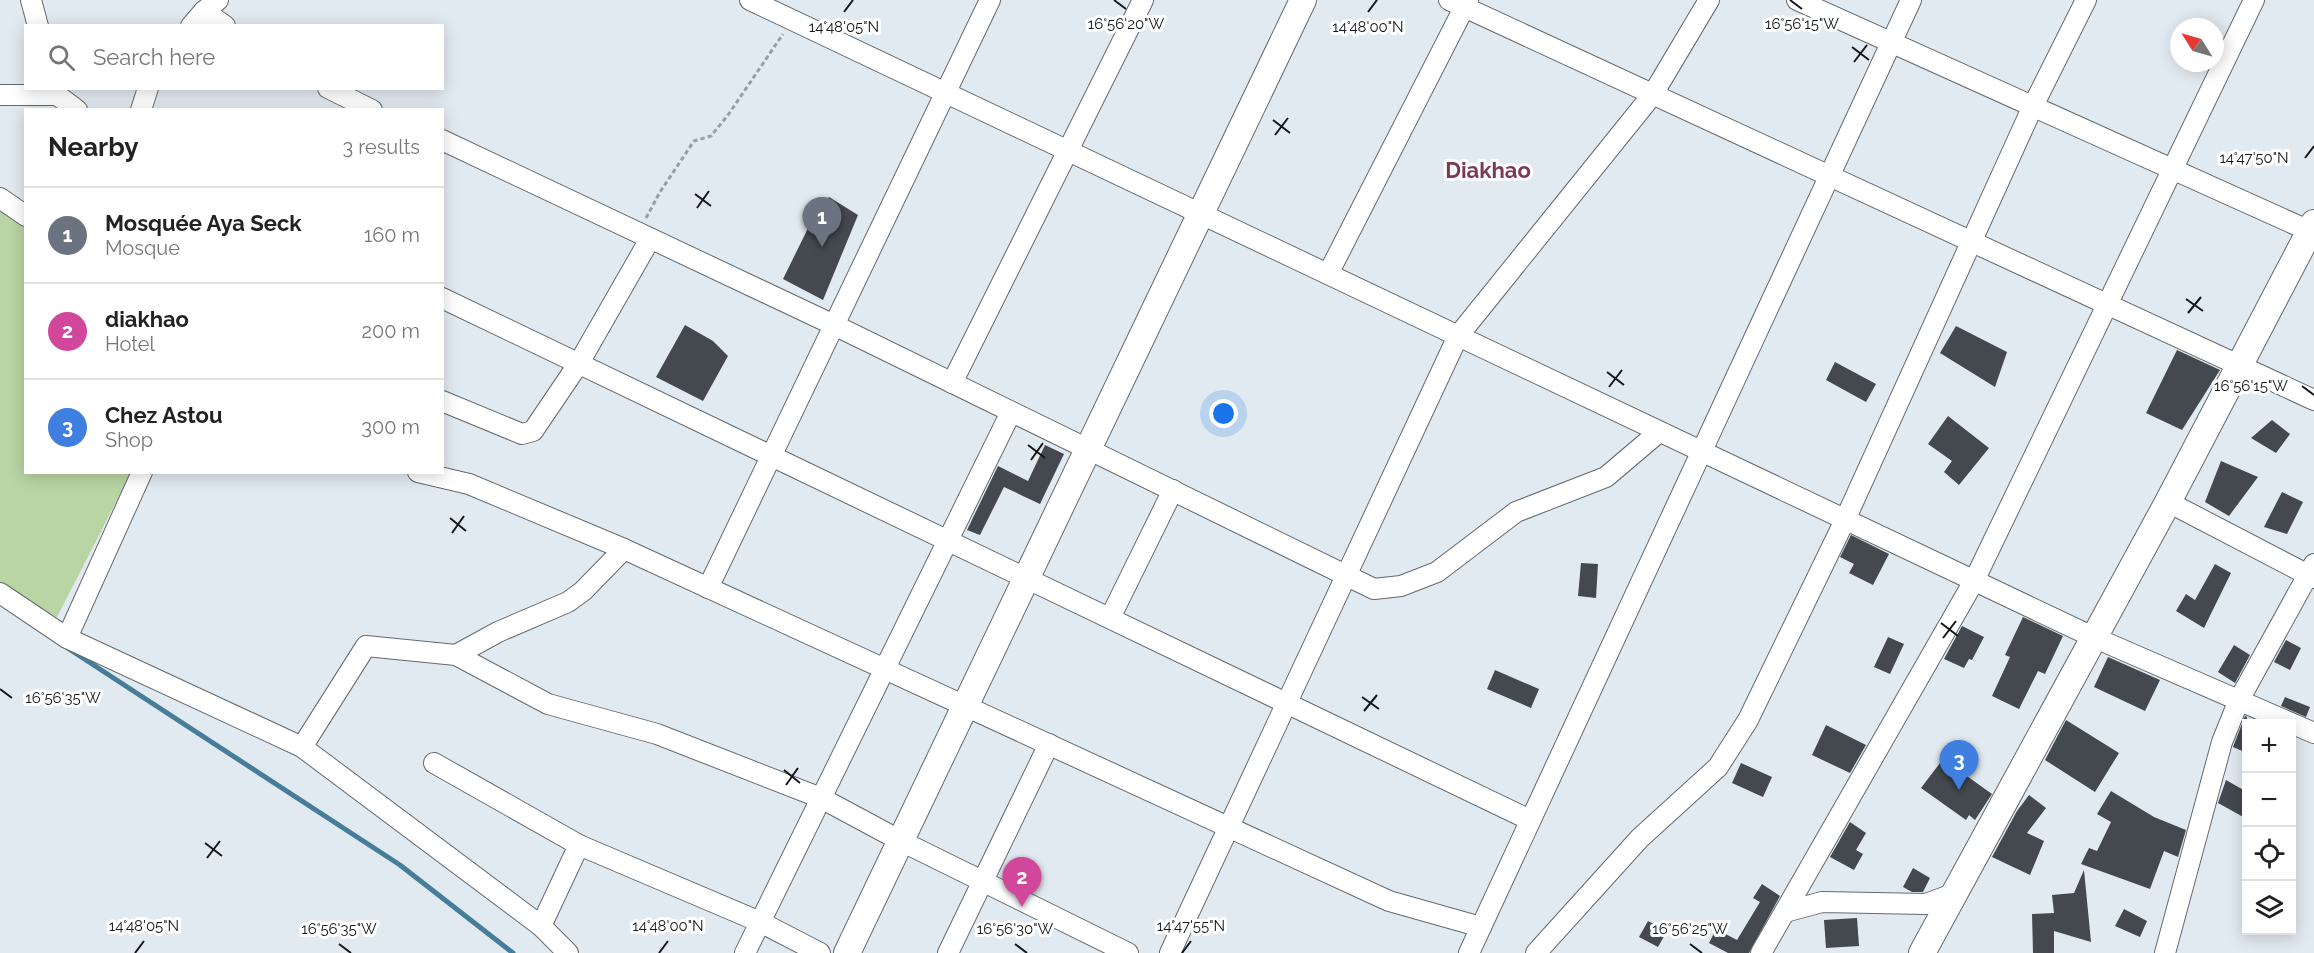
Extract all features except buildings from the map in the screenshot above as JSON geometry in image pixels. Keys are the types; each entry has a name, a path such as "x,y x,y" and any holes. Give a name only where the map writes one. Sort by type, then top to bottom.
{"street":[{"path":"31,0 37,24"},
{"path":"750,0 2093,638 2314,733"},
{"path":"708,588 990,0"},
{"path":"952,382 1143,0"},
{"path":"847,953 1303,0"},
{"path":"1170,953 1458,336 1653,94 1709,0"},
{"path":"1797,0 2171,169 2312,229 2168,502 1922,953"},
{"path":"1469,953 1911,0"},
{"path":"1536,953 1640,838 1718,767 1748,720 1845,520 2033,106 2086,0"},
{"path":"1761,953 1974,581 2254,0"},
{"path":"1328,274 1461,2 1653,94 2314,400"},
{"path":"204,12 222,24"},
{"path":"142,108 147,90"},
{"path":"329,90 339,104 361,108"},
{"path":"0,95 56,92 75,108"},
{"path":"444,141 834,325 1173,490 1346,578 1374,589 1401,586 1437,572 1516,512 1606,477 1659,432"},
{"path":"0,198 24,215"},
{"path":"444,402 522,434 533,431 579,363 644,236"},
{"path":"444,299 1530,820"},
{"path":"745,953 1011,412"},
{"path":"67,638 141,474"},
{"path":"426,474 469,484 624,549 1389,901 1481,927"},
{"path":"1110,618 1173,490"},
{"path":"2165,953 2222,742 2239,700 2312,573 2168,502"},
{"path":"456,655 498,632 568,602 583,591 624,549"},
{"path":"0,593 67,638 302,747 541,926 568,953"},
{"path":"302,747 366,646 456,655 548,704 657,734 821,798 900,841 1128,953"},
{"path":"948,953 1049,744"},
{"path":"434,763 579,845 760,922 820,953"},
{"path":"541,926 579,845"},
{"path":"1785,912 1822,902 1926,904 1953,894"}],"path":[{"path":"644,236 660,192 694,141 711,136 728,115 792,20"}],"green space":[{"path":"0,204 24,221 24,474 130,474 57,617 0,585"}],"waterway":[{"path":"66,647 400,865 513,953"}],"place":[{"name":"Mosquée Aya Seck","path":"822,247"},
{"name":"Chez Astou","path":"1959,790"},
{"name":"diakhao","path":"1022,907"}],"district":[{"name":"Diakhao","path":"1488,170"}]}
